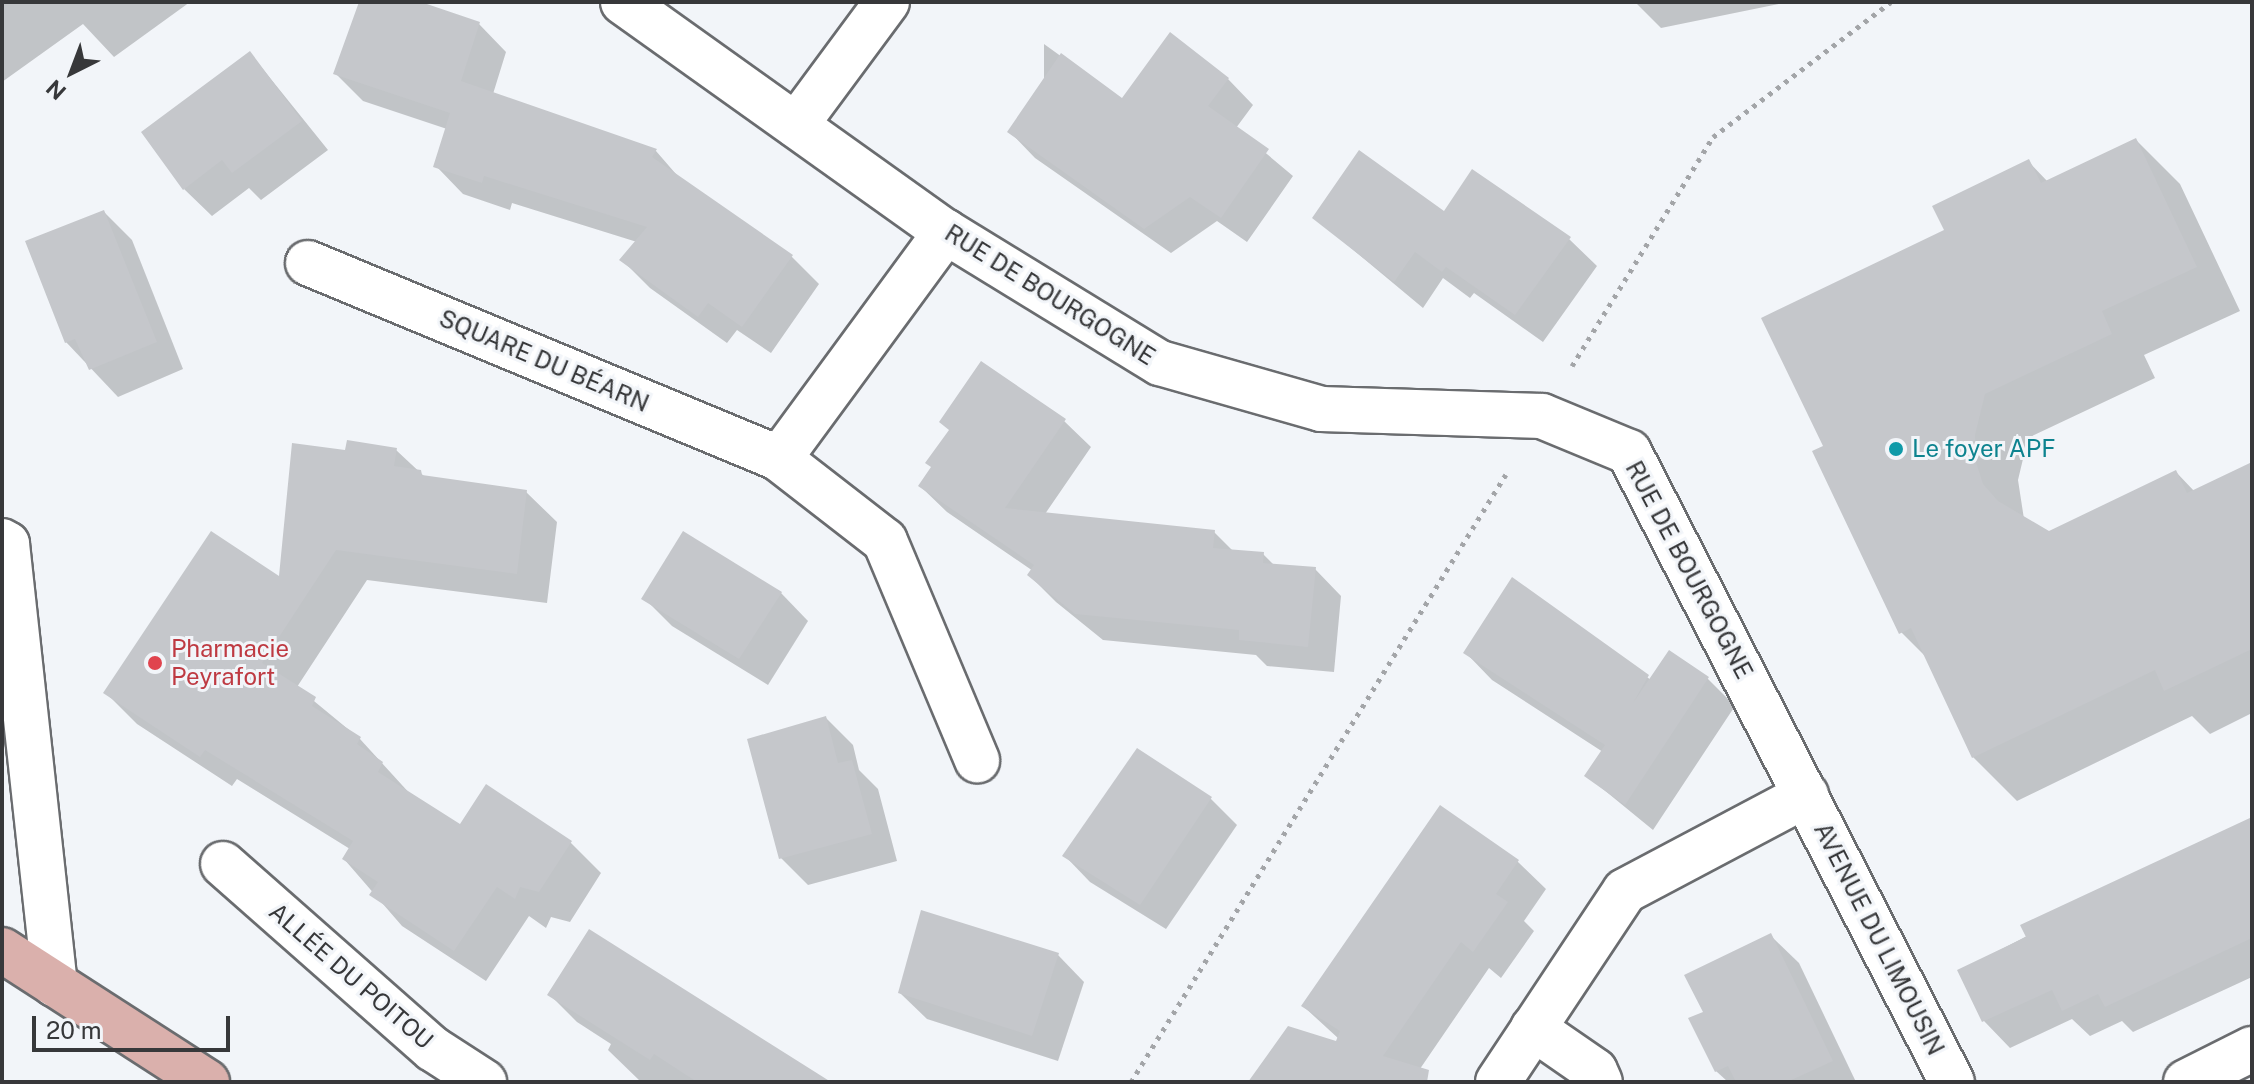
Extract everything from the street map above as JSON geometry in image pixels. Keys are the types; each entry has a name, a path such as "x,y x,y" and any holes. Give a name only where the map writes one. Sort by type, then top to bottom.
{"main road":[{"path":"2,950 207,1082"}],"street":[{"name":"RUE DE BOURGOGNE","path":"623,2 946,232 1160,363 1321,409 1542,416 1629,452 1806,795"},
{"path":"796,125 887,2"},
{"path":"779,459 946,232"},
{"name":"SQUARE DU BÉARN","path":"308,263 779,459 885,541 977,760"},
{"path":"2,541 7,544 55,984"},
{"path":"1498,1082 1625,891 1806,795"},
{"name":"AVENUE DU LIMOUSIN","path":"1806,795 1952,1082"},
{"name":"ALLÉE DU POITOU","path":"223,864 433,1049 484,1082"},
{"path":"1533,1028 1595,1071 1600,1082"},
{"path":"2186,1082 2252,1049"}],"path":[{"path":"1131,1082 1713,137 1891,2"}],"building":[{"path":"359,2 421,2 480,22 461,81 657,149 652,157 793,255 742,327 708,303 698,317 619,260 647,227 484,176 482,183 433,167 450,113 333,74"},
{"path":"1170,32 1229,78 1208,106 1269,149 1221,218 1190,197 1144,229 1007,132 1061,53 1122,98"},
{"path":"250,51 302,121 232,173 222,160 183,190 141,132"},
{"name":"Le foyer APF","path":"2136,138 2197,267 2102,311 2112,334 1985,394 1975,435 1976,462 1983,484 1998,501 2049,531 2176,470 2187,493 2252,462 2252,649 2164,691 2155,670 1972,758 1911,628 1899,634 1812,451 1823,446 1761,318 1944,230 1932,206 2029,159 2041,183"},
{"path":"1359,150 1444,211 1472,169 1571,237 1515,315 1446,267 1442,272 1415,252 1394,282 1312,218"},
{"path":"104,210 157,342 89,370 75,339 65,343 25,241"},
{"path":"981,361 1066,419 1005,508 1215,530 1213,548 1264,552 1263,563 1316,567 1308,647 1239,640 1239,630 1075,614 1027,575 1034,565 918,486 931,467 925,463 949,430 939,422"},
{"path":"347,440 397,448 394,466 421,470 422,475 527,490 517,574 336,550 262,663 316,697 312,706 361,737 357,744 383,762 378,772 460,824 486,784 572,841 539,892 520,887 515,899 497,887 454,951 369,895 378,882 342,859 353,841 205,750 200,757 103,693 211,531 279,576 292,443 345,450"},
{"path":"683,531 782,592 739,659 641,599"},
{"path":"1512,577 1649,675 1633,703 1669,650 1709,677 1625,805 1584,776 1605,745 1463,653"},
{"path":"826,716 838,763 852,760 872,834 779,859 747,739"},
{"path":"1137,748 1212,797 1140,905 1062,856"},
{"path":"1440,805 1519,860 1496,894 1508,902 1473,952 1461,942 1383,1056 1429,1070 1427,1082 1248,1082 1288,1026 1336,1041 1340,1031 1301,1006"},
{"path":"2252,817 2252,938 2105,1007 2098,994 2062,1011 2052,990 1982,1022 1957,970 2026,937 2020,925"},
{"path":"921,910 1059,953 1032,1036 898,993"},
{"path":"589,929 831,1082 697,1082 654,1054 650,1060 547,995"},
{"path":"1771,933 1833,1061 1787,1082 1736,1082 1728,1066 1715,1072 1688,1018 1703,1012 1684,975"}],"place":[{"name":"Le foyer APF","path":"1896,449"},
{"name":"Pharmacie Peyrafort","path":"155,663"}]}
